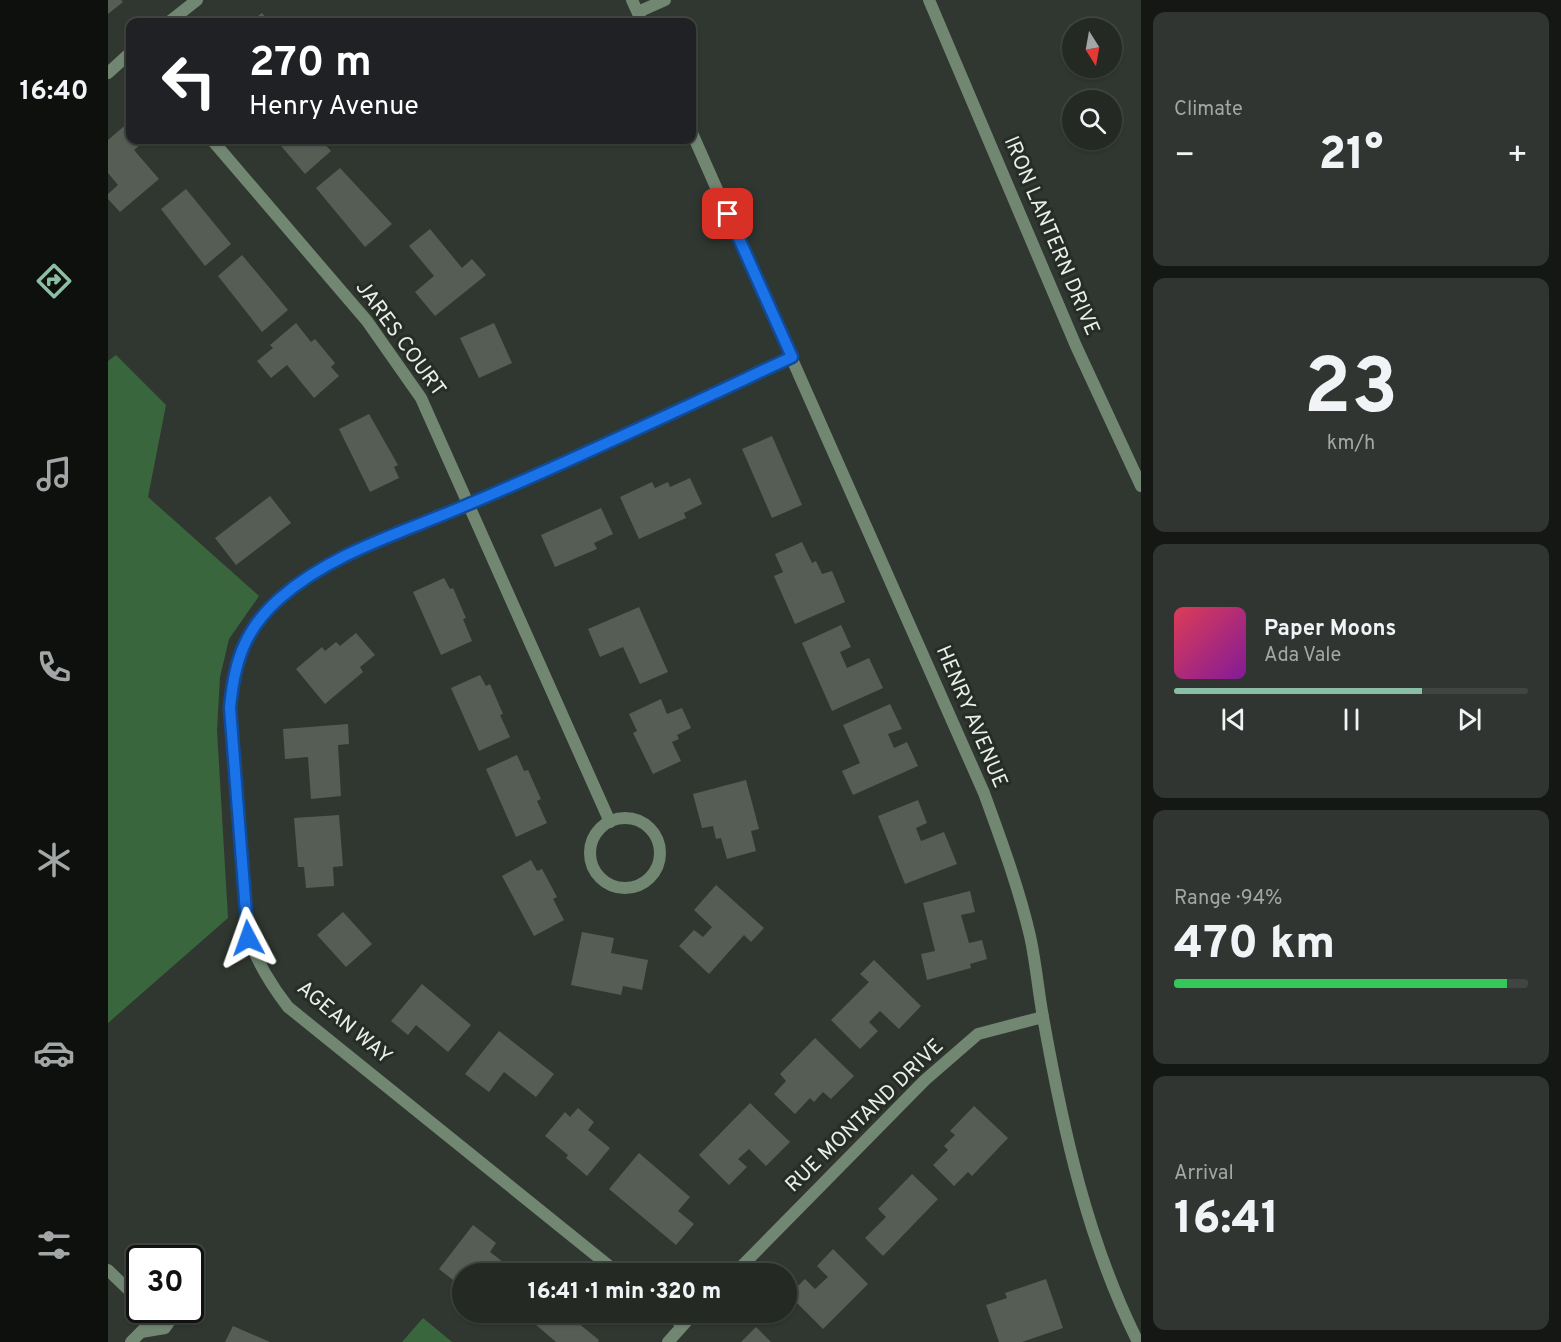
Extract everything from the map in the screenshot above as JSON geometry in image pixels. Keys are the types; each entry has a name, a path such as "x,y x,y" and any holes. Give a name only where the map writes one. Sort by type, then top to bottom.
{"street":[{"path":"174,18 197,0"},
{"path":"632,0 640,17 665,0"},
{"name":"IRON LANTERN DRIVE","path":"929,0 1076,346 1141,486"},
{"path":"108,73 126,57"},
{"name":"HENRY AVENUE","path":"696,142 984,794 1009,865 1030,936 1042,1017 1067,1139 1088,1221 1116,1298 1138,1342"},
{"name":"JARES COURT","path":"215,144 367,321 421,398 610,822"},
{"name":"AGEAN WAY","path":"605,1263 288,1007 257,961 248,938 230,708 233,672 242,648 259,621 277,601 307,577 359,550 470,504 792,357"},
{"path":"621,817 634,818 648,825 656,835 661,849 660,861 648,880 637,886 624,888 612,886 602,880 593,868 590,848 593,837 602,825 610,822 621,817"},
{"name":"RUE MONTAND DRIVE","path":"745,1263 925,1080 978,1034 1042,1017"},
{"path":"108,1270 126,1285"},
{"path":"131,1342 145,1328 145,1323"},
{"path":"141,1332 165,1328 168,1323"},
{"path":"679,1323 682,1326"},
{"path":"668,1342 685,1323"}],"green space":[{"path":"116,355 166,405 148,497 259,596 229,639 220,677 217,730 228,918 108,1023 108,361"},
{"path":"423,1318 452,1342 402,1342"}],"building":[{"path":"108,0 121,0 123,2 108,14"},
{"path":"262,13 266,18 255,18"},
{"path":"126,125 126,144 141,144 134,150 159,179 120,212 108,199 108,194 118,185 108,173 108,140"},
{"path":"279,144 325,144 331,151 305,174"},
{"path":"340,168 392,224 365,247 316,188"},
{"path":"186,189 231,244 205,266 161,209"},
{"path":"430,229 462,268 472,259 486,275 435,316 415,292 434,276 409,246"},
{"path":"242,255 288,310 262,332 218,276"},
{"path":"296,323 311,342 315,339 335,363 331,367 339,376 314,398 287,365 271,378 257,361 273,348 270,345"},
{"path":"494,323 512,363 479,378 460,338"},
{"path":"369,414 398,465 394,467 399,478 370,492 339,429"},
{"path":"772,436 802,505 772,518 742,449"},
{"path":"690,478 702,504 684,513 686,518 639,539 620,497 652,482 655,488 668,482 670,487"},
{"path":"270,496 291,523 236,565 215,538"},
{"path":"601,508 613,534 594,543 597,549 555,567 541,535"},
{"path":"802,542 812,563 816,561 822,574 832,571 845,602 795,624 774,576 783,572 775,554"},
{"path":"444,578 450,589 453,588 466,618 463,619 472,641 441,655 413,592"},
{"path":"639,607 668,672 640,684 623,647 600,657 588,629"},
{"path":"841,625 851,647 840,652 847,668 869,658 883,688 832,711 802,643"},
{"path":"356,633 375,655 360,667 363,672 325,704 296,669 322,647 325,651 336,642 340,646"},
{"path":"480,675 486,686 490,684 510,737 479,751 451,688"},
{"path":"661,699 667,714 682,708 691,728 677,735 679,739 672,742 681,761 653,774 633,733 637,731 629,714"},
{"path":"890,704 902,729 888,734 894,748 907,742 918,766 853,795 842,771 860,763 843,725"},
{"path":"348,724 349,744 338,745 341,796 311,799 308,757 285,759 283,729"},
{"path":"517,755 524,771 528,770 541,799 537,801 547,823 516,837 486,769"},
{"path":"746,780 759,829 751,831 756,851 727,859 721,838 716,839 713,826 702,828 693,794"},
{"path":"918,800 927,823 916,828 921,841 944,832 957,864 905,884 878,816"},
{"path":"339,815 343,866 333,867 334,886 306,888 304,867 298,867 294,818"},
{"path":"531,860 537,871 542,869 557,897 553,899 564,920 534,936 502,876"},
{"path":"716,885 764,928 751,942 744,935 709,974 679,946 694,930 703,937 712,927 694,910"},
{"path":"970,891 975,912 961,915 969,943 982,940 987,959 970,964 971,968 927,980 921,954 935,951 923,903"},
{"path":"343,912 372,944 346,967 317,935"},
{"path":"582,932 614,938 611,953 648,960 642,990 623,986 621,995 571,985"},
{"path":"874,960 921,1006 899,1029 880,1011 869,1022 878,1031 860,1049 831,1020 869,982 860,974"},
{"path":"422,984 471,1025 448,1052 416,1025 408,1035 391,1021"},
{"path":"499,1031 554,1074 536,1097 504,1072 489,1092 465,1074"},
{"path":"815,1038 854,1076 831,1099 823,1092 814,1102 810,1098 795,1114 774,1094 786,1081 780,1074"},
{"path":"750,1103 790,1142 766,1166 749,1149 738,1159 747,1167 729,1185 699,1155"},
{"path":"974,1106 1008,1138 972,1176 968,1172 954,1186 933,1165 948,1150 944,1146 955,1135 950,1131"},
{"path":"578,1108 594,1122 588,1130 610,1148 587,1176 566,1158 568,1155 545,1136 565,1112 570,1117"},
{"path":"639,1153 690,1197 678,1211 694,1224 676,1245 609,1189"},
{"path":"912,1174 938,1199 883,1256 865,1238 886,1217 878,1209"},
{"path":"473,1225 496,1243 490,1252 504,1263 452,1263 452,1279 439,1269"},
{"path":"833,1249 868,1284 823,1329 797,1303 797,1287 805,1279 815,1289 828,1277 817,1266"},
{"path":"1046,1279 1063,1328 1022,1342 999,1342 986,1305 1007,1298 1005,1293"},
{"path":"534,1323 578,1323 599,1340 598,1342 556,1342"},
{"path":"233,1326 270,1342 225,1342"},
{"path":"756,1327 771,1342 741,1342"}],"route":[{"path":"248,938 230,708 233,672 242,648 259,621 277,601 307,577 359,550 470,504 792,357 728,214"}]}
